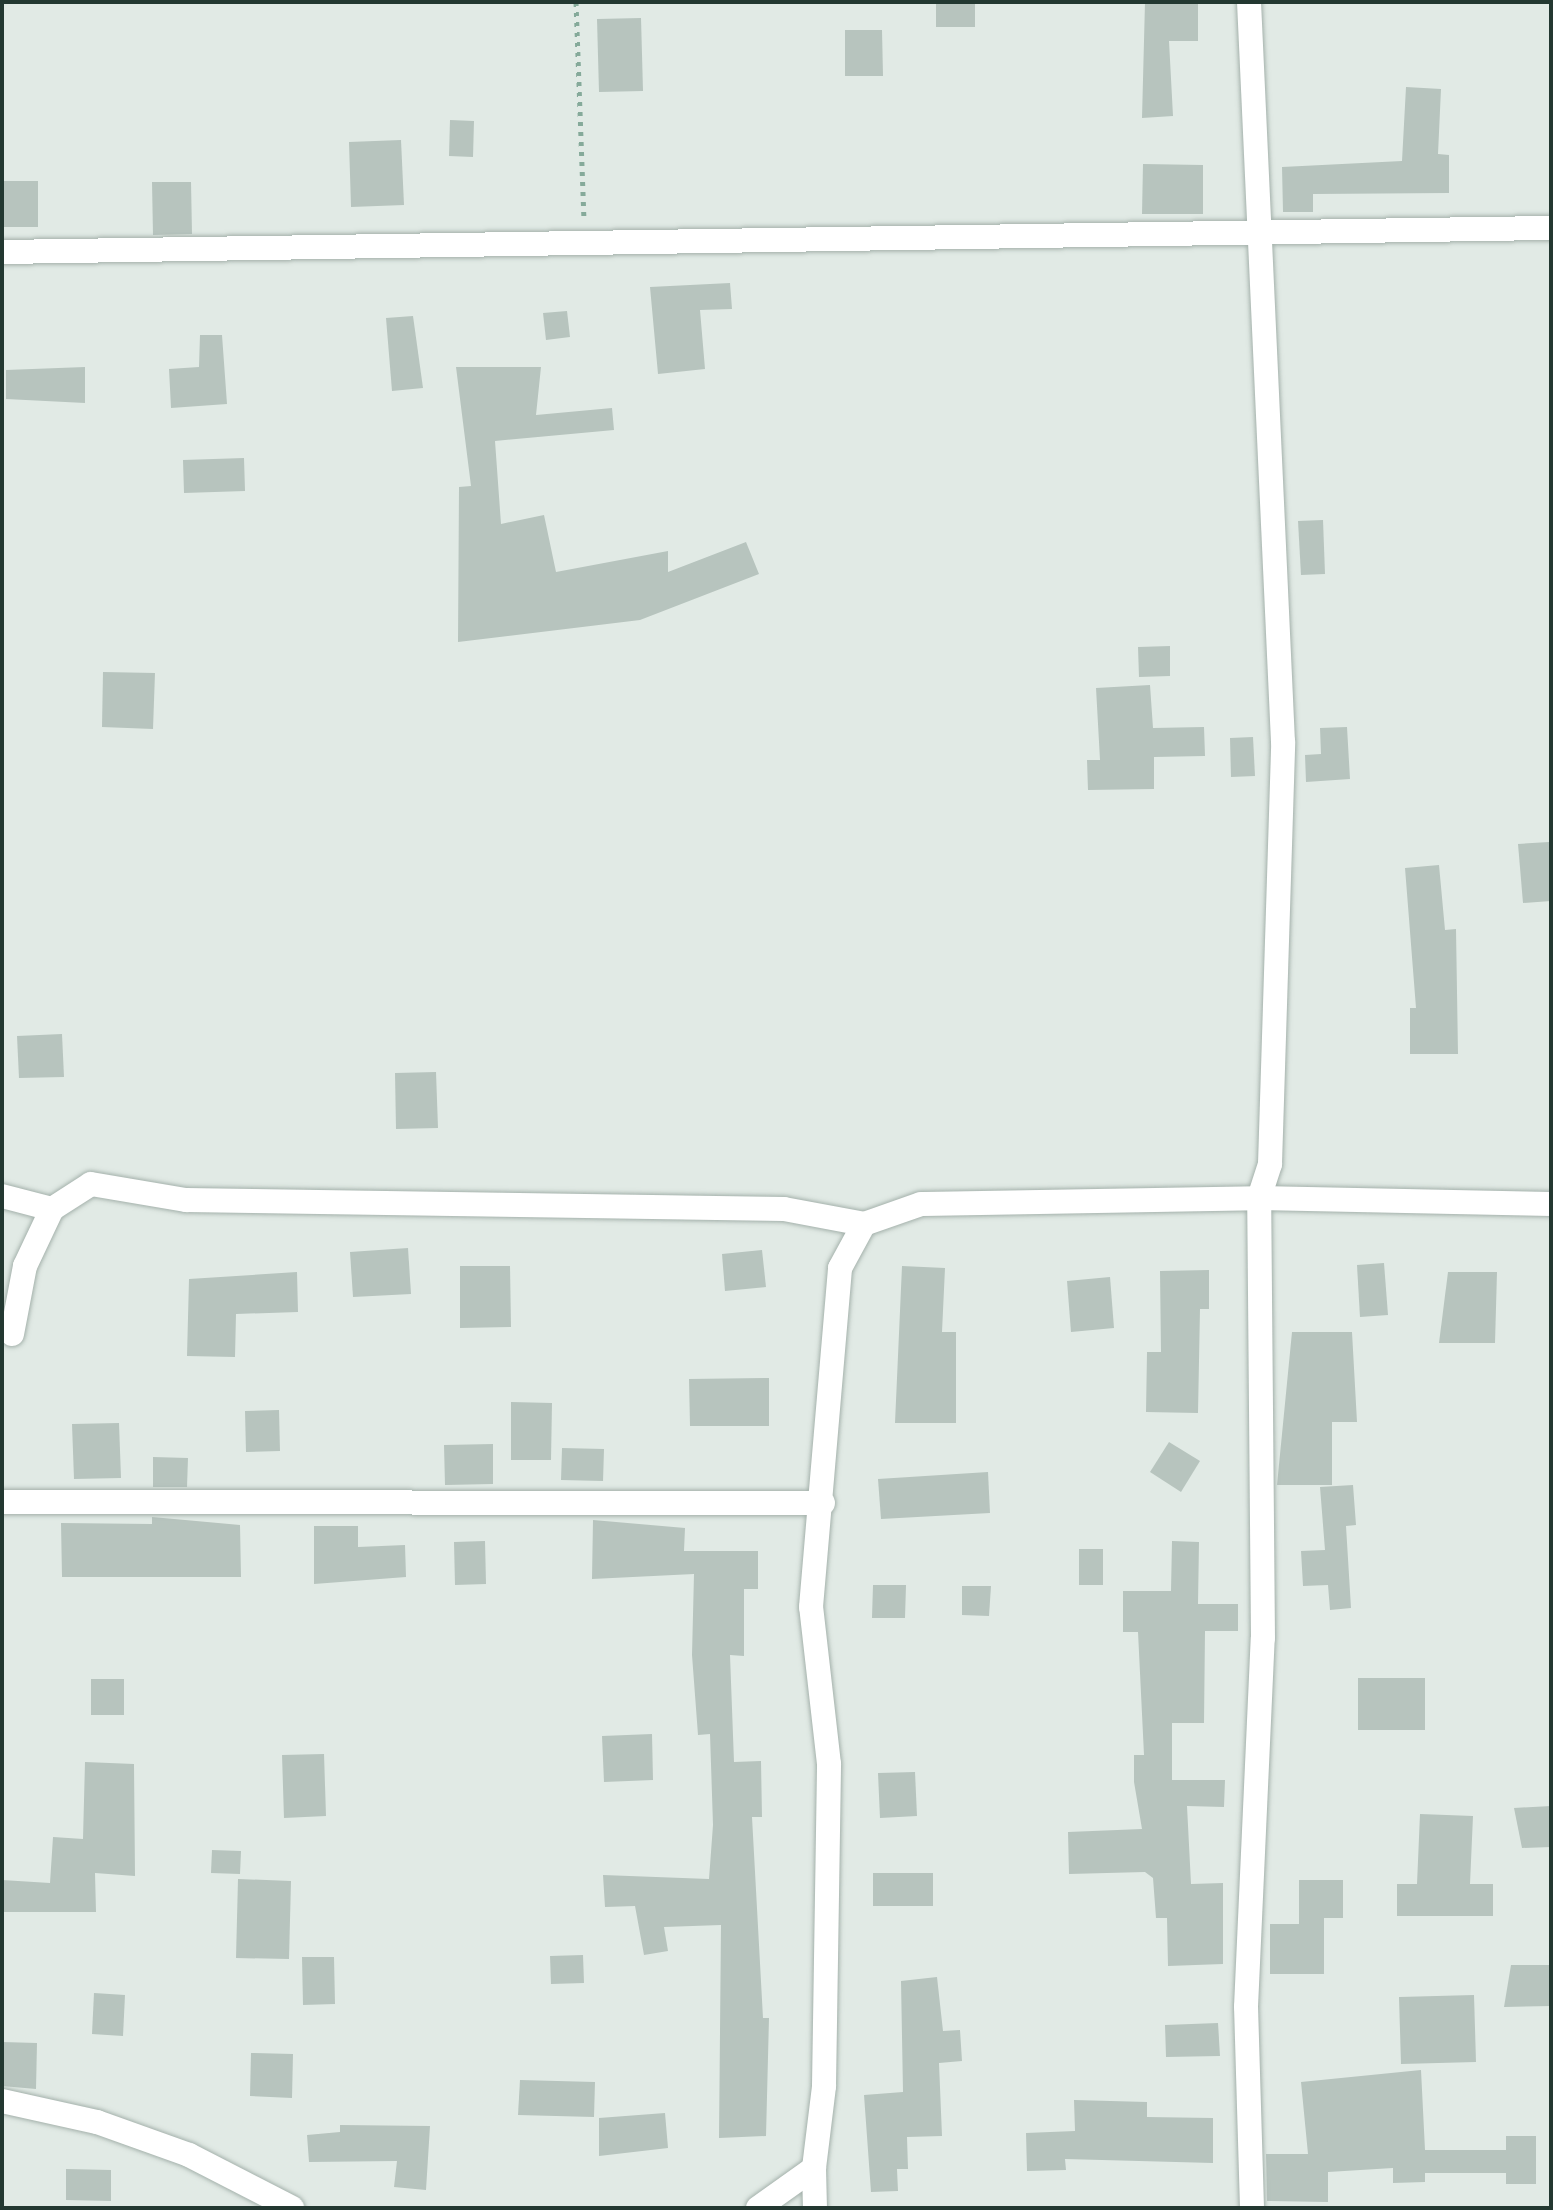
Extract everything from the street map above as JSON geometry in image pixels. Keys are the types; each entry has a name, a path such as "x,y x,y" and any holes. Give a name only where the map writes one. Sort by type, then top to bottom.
{"street":[{"path":"1249,2 1264,231 1260,357 1283,742 1275,1125 1259,1198 1263,1638 1246,2007 1252,2208"},
{"path":"2,252 584,240 1551,228"},
{"path":"12,1334 25,1266 52,1209 91,1184 186,1200 784,1209 864,1224 921,1204 1259,1198 1551,1204"},
{"path":"2,1196 52,1209"},
{"path":"818,2207 814,2168 824,2086 829,1764 811,1607 823,1503 840,1268 864,1224"},
{"path":"2,1502 823,1503"},
{"path":"2,2101 97,2122 189,2155 292,2208"},
{"path":"758,2208 814,2168"}],"path":[{"path":"576,2 584,240"}],"building":[{"path":"936,2 975,2 975,27 936,27"},
{"path":"1145,2 1198,2 1198,41 1169,41 1173,116 1142,118"},
{"path":"641,18 643,91 599,92 597,19"},
{"path":"845,30 882,30 883,76 845,76"},
{"path":"1406,87 1441,89 1438,154 1449,155 1449,193 1313,194 1313,212 1283,212 1282,167 1402,161"},
{"path":"450,120 474,121 473,157 449,156"},
{"path":"401,140 404,205 351,207 349,142"},
{"path":"1143,164 1203,165 1203,214 1142,214"},
{"path":"2,181 38,181 38,227 2,227"},
{"path":"152,182 191,182 192,234 153,235"},
{"path":"730,283 732,309 700,310 705,369 658,374 650,287"},
{"path":"567,311 570,337 546,340 543,313"},
{"path":"413,316 423,388 392,391 386,318"},
{"path":"200,335 222,335 227,404 171,408 169,369 199,367"},
{"path":"85,367 85,403 6,399 6,370"},
{"path":"456,367 541,367 536,415 612,408 614,430 495,441 501,524 544,515 556,572 668,551 668,572 746,542 759,574 640,620 458,642 459,487 471,486"},
{"path":"244,458 245,491 184,493 183,460"},
{"path":"1323,520 1325,574 1301,575 1298,521"},
{"path":"1170,646 1170,676 1139,677 1138,647"},
{"path":"103,672 155,673 153,729 102,727"},
{"path":"1150,685 1153,728 1204,727 1205,756 1154,757 1154,789 1088,790 1087,760 1100,760 1096,688"},
{"path":"1347,727 1350,779 1306,782 1305,755 1321,754 1320,728"},
{"path":"1253,737 1255,776 1231,777 1230,738"},
{"path":"1549,842 1551,901 1523,903 1518,844"},
{"path":"1439,865 1445,930 1456,929 1458,1054 1410,1054 1410,1008 1416,1008 1405,868"},
{"path":"62,1034 64,1077 19,1078 17,1036"},
{"path":"436,1072 438,1128 396,1129 395,1073"},
{"path":"408,1248 411,1294 353,1297 350,1252"},
{"path":"762,1250 766,1287 725,1291 722,1254"},
{"path":"1384,1263 1388,1315 1360,1317 1357,1265"},
{"path":"460,1266 510,1266 511,1327 460,1328"},
{"path":"902,1266 945,1268 942,1332 956,1332 956,1423 895,1423"},
{"path":"1209,1270 1209,1309 1200,1309 1198,1413 1146,1412 1147,1352 1161,1352 1160,1271"},
{"path":"297,1272 298,1312 236,1314 235,1357 187,1356 189,1279"},
{"path":"1448,1272 1497,1272 1495,1343 1439,1343"},
{"path":"1110,1277 1114,1328 1071,1332 1067,1281"},
{"path":"1292,1332 1352,1332 1357,1422 1332,1422 1332,1485 1277,1485"},
{"path":"769,1378 769,1426 690,1426 689,1379"},
{"path":"511,1402 552,1403 551,1460 511,1460"},
{"path":"279,1410 280,1451 246,1452 245,1411"},
{"path":"119,1423 121,1478 74,1479 72,1424"},
{"path":"1169,1442 1200,1461 1181,1492 1150,1472"},
{"path":"493,1444 493,1484 445,1485 444,1445"},
{"path":"562,1448 604,1449 603,1481 561,1480"},
{"path":"153,1457 188,1458 187,1487 153,1487"},
{"path":"988,1472 990,1513 881,1519 878,1479"},
{"path":"1353,1485 1356,1525 1346,1526 1351,1608 1330,1610 1328,1585 1303,1586 1301,1551 1325,1550 1320,1487"},
{"path":"152,1517 240,1525 241,1577 62,1577 61,1523 152,1524"},
{"path":"593,1520 685,1528 684,1551 758,1551 758,1589 744,1589 744,1656 730,1655 734,1762 761,1761 762,1817 752,1817 763,2018 769,2018 766,2136 719,2138 721,1925 664,1927 668,1951 644,1955 635,1906 605,1907 603,1875 709,1879 713,1825 710,1734 698,1735 692,1655 694,1574 592,1579"},
{"path":"314,1526 358,1526 358,1547 405,1545 406,1577 314,1584"},
{"path":"485,1541 486,1584 455,1585 454,1542"},
{"path":"1172,1541 1199,1542 1198,1604 1238,1604 1238,1631 1205,1631 1204,1723 1172,1723 1172,1780 1225,1780 1224,1807 1187,1806 1191,1884 1223,1883 1223,1964 1168,1966 1167,1918 1156,1918 1153,1878 1145,1872 1069,1874 1068,1832 1142,1829 1134,1782 1134,1755 1144,1755 1138,1632 1123,1632 1123,1591 1171,1591"},
{"path":"1079,1549 1103,1549 1103,1585 1079,1585"},
{"path":"873,1585 906,1585 905,1618 872,1618"},
{"path":"962,1586 991,1586 989,1616 962,1615"},
{"path":"1358,1678 1425,1678 1425,1730 1358,1730"},
{"path":"91,1679 124,1679 124,1715 91,1715"},
{"path":"652,1734 653,1780 604,1782 602,1736"},
{"path":"324,1754 326,1816 284,1818 282,1755"},
{"path":"85,1762 134,1764 135,1876 95,1873 96,1912 2,1912 2,1880 50,1883 53,1837 83,1839"},
{"path":"915,1772 917,1816 880,1818 878,1773"},
{"path":"1551,1806 1551,1847 1522,1848 1514,1808"},
{"path":"1420,1814 1473,1816 1470,1884 1493,1884 1493,1916 1397,1916 1397,1884 1417,1884"},
{"path":"212,1850 241,1851 240,1874 211,1873"},
{"path":"873,1873 933,1873 933,1906 873,1906"},
{"path":"238,1879 291,1881 289,1959 236,1958"},
{"path":"1299,1880 1343,1880 1343,1918 1324,1918 1324,1974 1270,1974 1270,1924 1299,1924"},
{"path":"583,1955 584,1983 551,1984 550,1956"},
{"path":"302,1957 334,1957 335,2004 303,2005"},
{"path":"1511,1965 1551,1965 1551,2006 1504,2007"},
{"path":"937,1977 943,2031 960,2030 962,2061 939,2063 942,2136 907,2137 908,2169 897,2169 898,2191 871,2192 864,2095 903,2092 901,1981"},
{"path":"94,1993 125,1995 123,2036 92,2034"},
{"path":"1474,1995 1476,2062 1401,2064 1399,1997"},
{"path":"1218,2023 1220,2056 1166,2057 1165,2025"},
{"path":"2,2042 37,2043 36,2089 2,2086"},
{"path":"251,2053 293,2054 292,2098 250,2096"},
{"path":"1421,2070 1425,2150 1506,2150 1506,2136 1536,2136 1536,2184 1506,2184 1506,2173 1425,2173 1425,2182 1393,2183 1393,2168 1328,2172 1328,2202 1267,2201 1266,2154 1308,2154 1301,2082"},
{"path":"520,2080 595,2082 594,2117 518,2115"},
{"path":"1074,2100 1147,2102 1147,2117 1213,2118 1213,2163 1065,2159 1066,2170 1027,2171 1026,2133 1075,2131"},
{"path":"665,2113 668,2148 599,2156 599,2118"},
{"path":"340,2125 430,2126 426,2190 394,2187 397,2161 309,2162 307,2135 340,2132"},
{"path":"66,2169 111,2170 111,2201 66,2200"}]}
